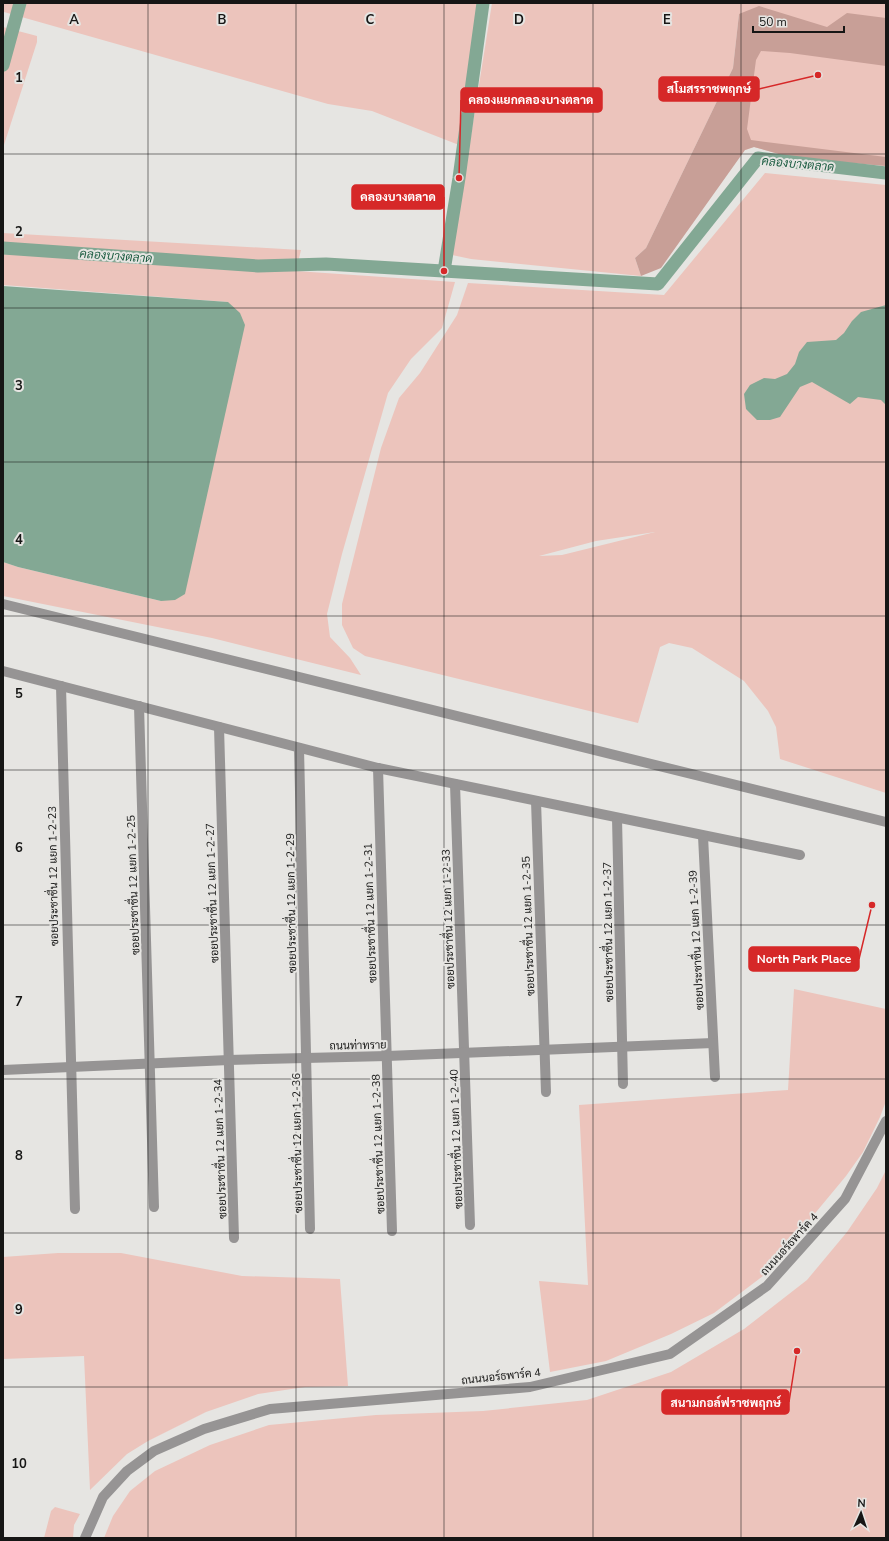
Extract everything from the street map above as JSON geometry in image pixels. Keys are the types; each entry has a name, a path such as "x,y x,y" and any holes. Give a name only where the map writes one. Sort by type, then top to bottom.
{"street":[{"path":"3,604 886,822"},
{"path":"3,671 378,768 800,855"},
{"name":"ซอยประชาชื่น 12 แยก 1-2-23","path":"61,686 75,1209"},
{"name":"ซอยประชาชื่น 12 แยก 1-2-25","path":"139,706 154,1207"},
{"name":"ซอยประชาชื่น 12 แยก 1-2-27","path":"219,727 229,1060"},
{"name":"ซอยประชาชื่น 12 แยก 1-2-29","path":"299,748 307,1058"},
{"name":"ซอยประชาชื่น 12 แยก 1-2-31","path":"378,768 387,1056"},
{"name":"ซอยประชาชื่น 12 แยก 1-2-33","path":"455,784 466,1054"},
{"name":"ซอยประชาชื่น 12 แยก 1-2-35","path":"536,801 546,1092"},
{"name":"ซอยประชาชื่น 12 แยก 1-2-37","path":"617,818 623,1084"},
{"name":"ซอยประชาชื่น 12 แยก 1-2-39","path":"703,836 715,1076"},
{"name":"ถนนท่าทราย","path":"3,1070 229,1060 466,1054 713,1043"},
{"name":"ซอยประชาชื่น 12 แยก 1-2-40","path":"466,1054 470,1225"},
{"name":"ซอยประชาชื่น 12 แยก 1-2-38","path":"387,1056 392,1231"},
{"name":"ซอยประชาชื่น 12 แยก 1-2-36","path":"307,1058 310,1229"},
{"name":"ซอยประชาชื่น 12 แยก 1-2-34","path":"229,1060 234,1238"},
{"name":"ถนนนอร์ธพาร์ค 4","path":"85,1538 103,1497 127,1470 154,1451 204,1429 270,1409 530,1388 670,1354 767,1286 845,1199 886,1121"}],"shaded area":[{"path":"3,3 480,3 459,145 372,111 328,104 4,12"},
{"path":"492,3 886,3 886,166 790,157 754,147 745,150 739,14 733,68 646,248 635,258 641,276 471,259 452,255"},
{"path":"759,6 827,27 847,13 886,18 886,66 790,53 761,51 756,60 747,129 751,140 886,157 886,166 793,158 754,147 745,150 661,268 641,276 635,258 646,248 733,68 739,14"},
{"path":"3,27 37,36 37,42 3,148"},
{"path":"765,173 886,185 886,793 780,759 776,727 768,711 744,681 692,648 669,643 660,647 638,723 365,656 353,648 342,625 342,604 381,448 399,398 420,373 457,315 468,283 664,295","holes":["655,532 562,555 539,556 596,541"]},
{"path":"3,233 301,250 296,271 455,282 442,328 411,359 388,393 342,554 327,614 330,637 350,658 361,675 212,638 3,596 3,562 18,567 161,601 228,302 3,285"},
{"path":"3,286 228,302 240,313 245,325 185,594 175,600 161,601 18,567 3,562"},
{"path":"886,305 886,405 881,400 858,397 850,404 812,382 800,387 780,417 770,420 757,420 746,409 744,394 750,385 764,378 775,379 787,374 795,364 799,352 807,342 836,340 844,333 852,321 861,312"},
{"path":"794,989 886,1009 886,1101 863,1152 846,1176 763,1276 714,1313 671,1334 606,1361 550,1372 539,1281 588,1285 579,1105 788,1090"},
{"path":"886,1170 886,1538 104,1538 113,1516 130,1491 155,1471 210,1445 269,1425 376,1415 483,1411 587,1400 671,1372 744,1329 807,1280 847,1232 877,1188"},
{"path":"58,1253 121,1253 242,1276 340,1279 348,1386 305,1387 258,1394 206,1412 148,1441 127,1454 90,1490 84,1356 3,1359 3,1257"},
{"path":"55,1507 80,1514 74,1525 73,1538 44,1538 51,1511"}],"waterway":[{"path":"3,65 20,3"},
{"path":"444,271 459,178 483,3"},
{"name":"คลองบางตลาด","path":"3,248 258,266 326,264 658,284 758,158 886,173"}],"place":[{"name":"สโมสรราชพฤกษ์","path":"818,75"},
{"name":"คลองแยกคลองบางตลาด","path":"459,178"},
{"name":"คลองบางตลาด","path":"444,271"},
{"name":"North Park Place","path":"872,905"},
{"name":"สนามกอล์ฟราชพฤกษ์","path":"797,1351"}]}
